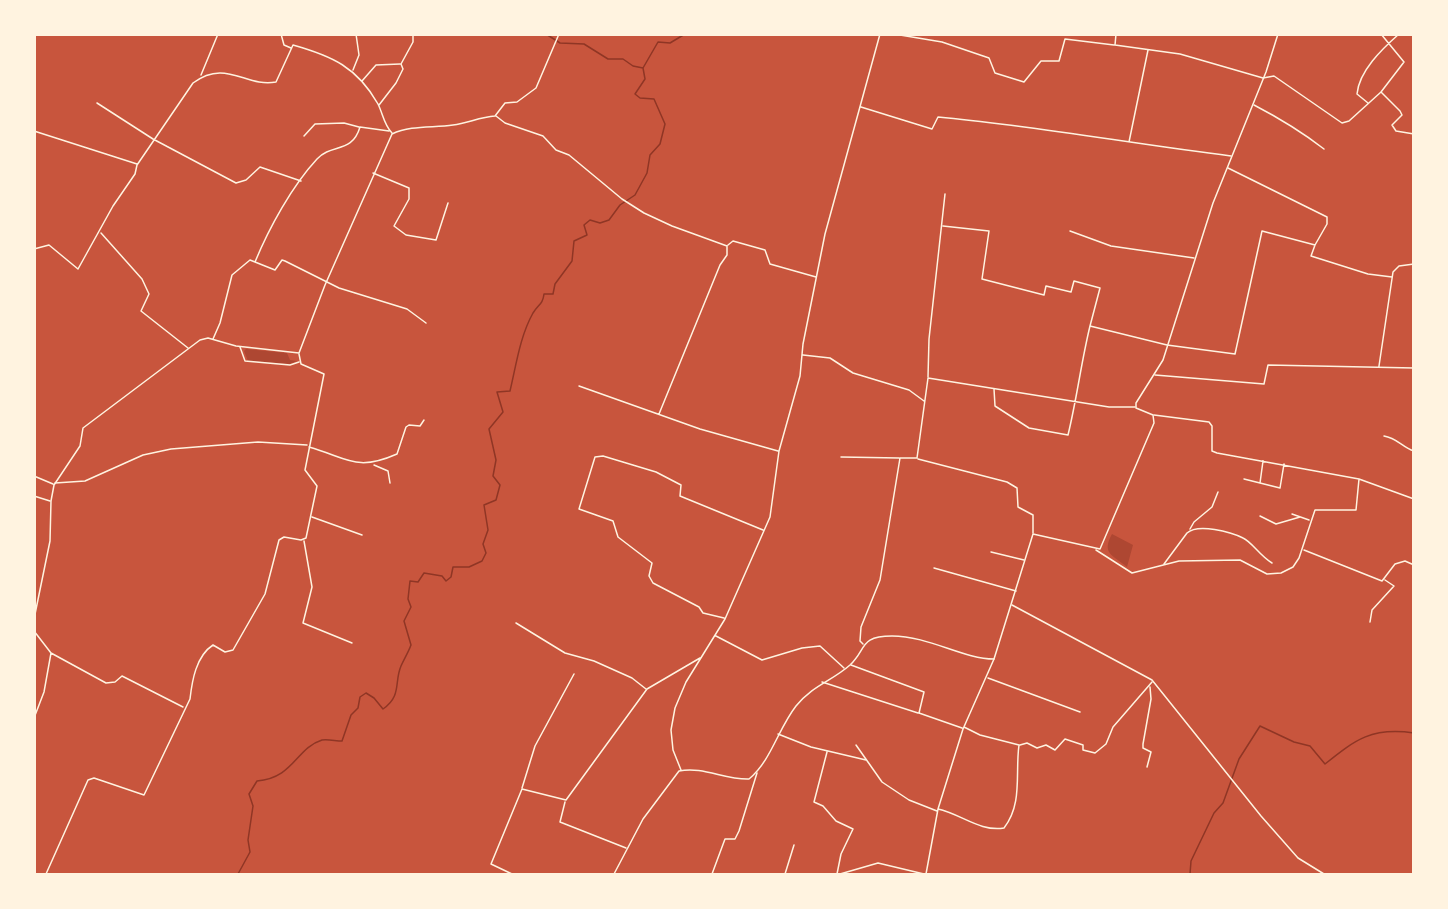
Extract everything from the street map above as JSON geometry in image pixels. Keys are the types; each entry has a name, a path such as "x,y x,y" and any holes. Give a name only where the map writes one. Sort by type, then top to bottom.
{"street":[{"path":"201,77 218,34"},
{"path":"281,34 284,45 291,48"},
{"path":"352,71 359,55 356,34"},
{"path":"378,105 396,83 403,69 401,64 413,42 413,34"},
{"path":"495,116 505,103 517,102 536,88 559,34"},
{"path":"681,770 673,750 671,730 675,708 701,657 725,619 770,517 779,451 796,393 825,234 880,34"},
{"path":"894,34 942,42 989,58 995,73 1024,82 1041,61 1059,61 1065,39 1180,54 1263,78 1274,76 1342,123 1349,121 1369,104 1404,62 1381,34"},
{"path":"1115,45 1116,34"},
{"path":"1136,408 1155,375 1167,345 1227,167 1253,105 1278,34"},
{"path":"1369,104 1357,94 1360,81 1388,44 1399,34"},
{"path":"34,249 48,245 78,269 135,174 137,165 153,139 192,83 201,77 221,73 276,82 293,45 336,59 362,81 378,105 391,132 299,353 303,366 324,374 304,472 317,486 304,540 312,587 303,623 352,643"},
{"path":"1129,144 1148,50"},
{"path":"362,81 376,64 401,64"},
{"path":"1381,92 1402,115 1392,125 1395,131 1413,134"},
{"path":"97,103 153,139 236,183 246,180 260,167 301,181"},
{"path":"1253,105 1296,128 1302,136 1324,149"},
{"path":"860,107 932,129 938,117 1231,156"},
{"path":"304,136 315,124 344,123 360,128 391,132 424,126 458,125 483,116 495,116 505,123 543,136 555,150 569,155 628,203 661,222 727,246"},
{"path":"255,262 269,227 318,157 346,147 357,137 360,128"},
{"path":"34,130 137,165"},
{"path":"1227,167 1327,217 1327,224 1311,256 1368,274 1392,277"},
{"path":"373,173 409,188 409,199 394,226 406,235 436,240 448,203"},
{"path":"917,459 928,378 929,339 945,194"},
{"path":"943,226 989,231 982,279 1044,295 1046,286 1071,292 1074,281 1100,288 1078,375 1080,379 1077,401 1068,435 1029,428 995,406 994,389"},
{"path":"99,231 142,279 149,294 141,311 189,349"},
{"path":"1070,231 1112,246 1195,258"},
{"path":"1090,326 1167,345 1235,354 1263,231 1315,245"},
{"path":"727,246 733,241 765,250 770,264 817,277"},
{"path":"659,414 720,265 727,255 727,246"},
{"path":"213,339 220,323 232,275 250,260 275,270 285,261 339,288 407,309 426,323"},
{"path":"1379,367 1394,269 1413,264"},
{"path":"34,619 50,541 51,501 55,484 80,446 84,428 200,340 213,339 239,346 299,353"},
{"path":"239,346 245,361 290,365 300,362"},
{"path":"803,355 830,358 853,373 909,390 925,401"},
{"path":"1155,375 1264,384 1268,365 1413,368"},
{"path":"928,378 1136,408 1154,415 1209,422 1212,426 1212,451 1359,479 1413,499"},
{"path":"579,386 700,429 779,451"},
{"path":"1096,550 1103,543 1154,423 1154,415"},
{"path":"370,464 397,454 406,427 420,426 424,420"},
{"path":"1384,436 1397,439 1404,447 1413,451"},
{"path":"34,476 55,484 85,481 143,455 171,449 258,442 308,446 342,459 370,464 388,471 390,483"},
{"path":"725,619 703,613 699,607 653,583 649,576 652,563 618,537 613,521 579,509 595,457 603,456 667,476 681,484 680,496 764,530"},
{"path":"827,752 814,802 823,806 836,821 853,829 841,854 839,874 878,863 926,874 938,810 963,727 988,678 1033,534 1033,515 1018,507 1017,488 1007,482 917,459 841,457"},
{"path":"863,644 860,641 861,627 880,580 900,458"},
{"path":"1260,484 1263,460"},
{"path":"1244,479 1280,488 1284,464"},
{"path":"1033,534 1096,550 1132,573 1179,561 1240,560 1267,574 1281,573 1293,567 1303,549 1309,521 1314,510 1356,510 1359,479"},
{"path":"1164,565 1191,530 1194,522 1212,507 1218,492"},
{"path":"34,496 51,501"},
{"path":"1292,514 1309,521"},
{"path":"1260,516 1276,524 1300,517"},
{"path":"311,517 362,535"},
{"path":"1191,530 1203,529 1242,538 1259,555 1272,563"},
{"path":"46,874 86,783 92,778 144,795 184,707 190,699 191,681 208,648 213,645 225,652 231,652 258,608 279,540 284,537 304,540"},
{"path":"1303,549 1382,581 1384,579 1394,586 1372,610 1370,622"},
{"path":"991,552 1025,560"},
{"path":"1384,579 1395,564 1405,561 1413,566"},
{"path":"934,568 1016,591"},
{"path":"1011,605 1024,609 1152,680 1298,858 1324,874"},
{"path":"516,623 565,653 594,661 632,678 646,689"},
{"path":"34,631 51,653 106,683 115,682 122,676 184,707"},
{"path":"714,636 762,660 802,648 820,646 845,669"},
{"path":"712,874 725,839 735,839 739,831 757,773 778,734 800,701 822,682 850,665 863,644 878,637 919,638 994,659"},
{"path":"34,718 44,692 51,653"},
{"path":"627,849 560,822 566,800 646,689 701,657"},
{"path":"850,665 924,692 919,713"},
{"path":"512,874 491,864 522,789 536,746 574,674"},
{"path":"988,678 1080,712"},
{"path":"822,682 963,727 980,735 1020,746 1027,743 1037,748 1046,745 1055,750 1065,739 1083,745 1083,750 1095,753 1106,744 1113,727 1152,680"},
{"path":"1147,767 1151,752 1143,748 1143,744 1151,699 1149,686"},
{"path":"778,734 827,752 868,761"},
{"path":"856,745 877,776 888,787 938,810 952,813 977,826 1004,828 1013,810 1019,779 1020,746"},
{"path":"614,874 660,794 681,770 696,769 738,780 749,779 757,773"},
{"path":"522,789 566,800"},
{"path":"785,874 794,845"}],"shaded area":[{"path":"246,349 287,353 290,360 297,361 290,364 248,361 244,351"},
{"path":"1112,534 1133,545 1127,567 1113,557 1108,550"}],"waterway":[{"path":"546,34 560,43 584,44 608,59 623,59 633,66 643,68"},
{"path":"238,874 250,852 248,840 253,806 249,794 257,781 269,779 287,769 313,744 322,740 342,741 351,715 358,708 360,697 366,693 374,698 383,709 393,699 399,672 411,645 404,621 411,607 408,599 410,581 418,582 424,573 442,576 446,581 451,577 453,567 469,567 482,561 486,553 483,544 488,530 484,505 496,500 500,485 493,476 496,460 489,429 503,412 497,392 510,391 519,351 533,313 544,294 553,294 555,284 572,261 574,241 587,235 584,225 590,220 600,223 609,220 620,205 635,195 647,173 650,155 660,144 665,124 654,99 640,98 635,94 645,79 643,68 658,42 670,43 685,34"},
{"path":"1190,874 1191,861 1214,813 1223,803 1239,759 1260,726 1294,742 1310,746 1325,764 1365,737 1387,732 1414,733"}]}
